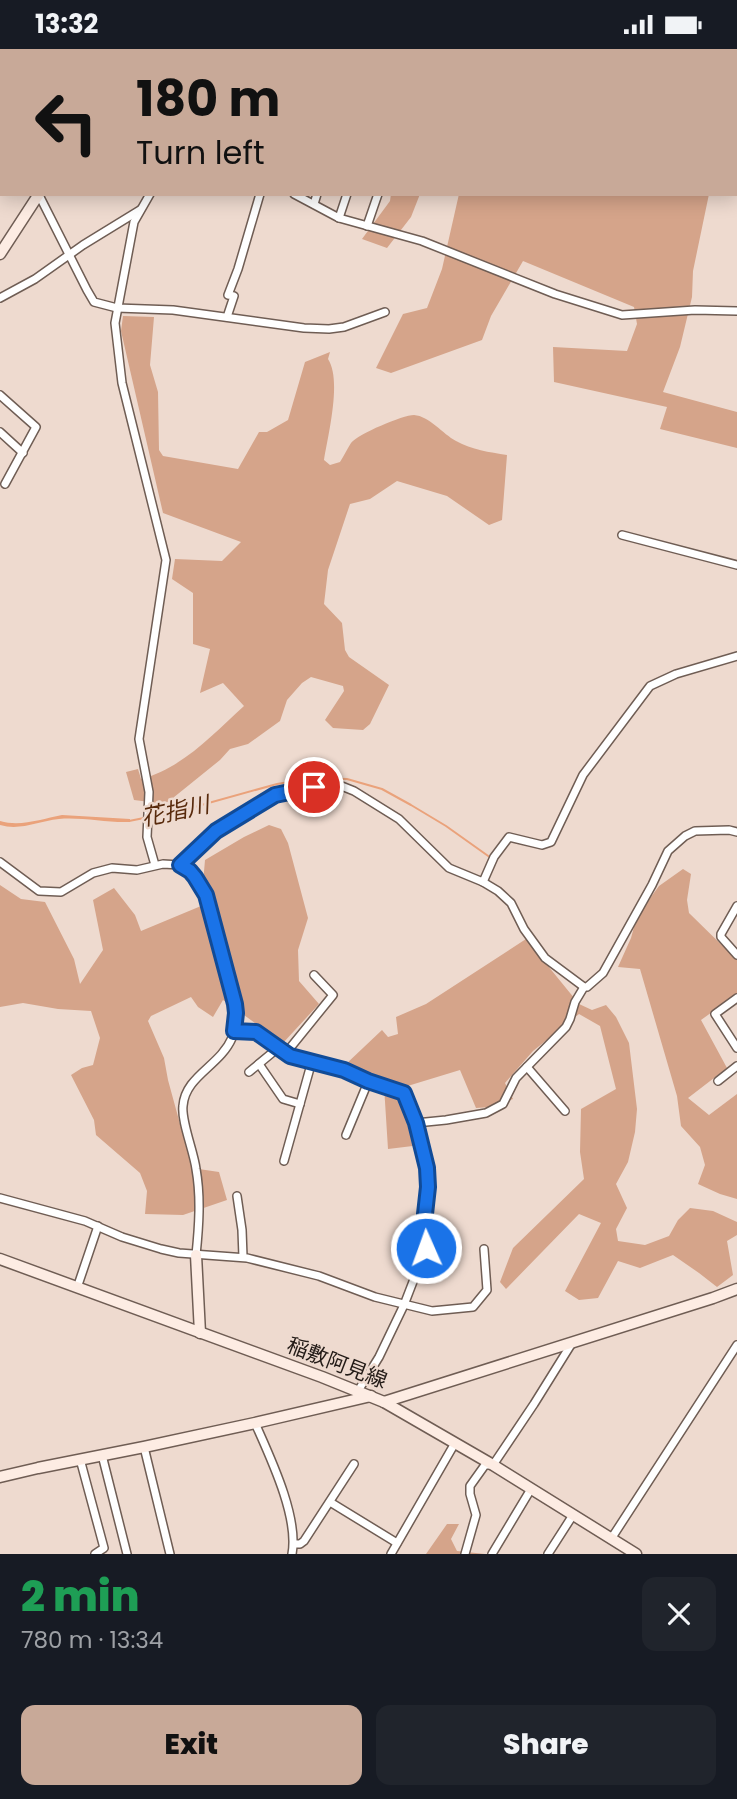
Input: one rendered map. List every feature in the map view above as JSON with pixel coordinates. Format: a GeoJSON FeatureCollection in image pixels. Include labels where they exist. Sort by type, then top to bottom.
{"type":"FeatureCollection","features":[{"type":"Feature","properties":{"kind":"street"},"geometry":{"type":"LineString","coordinates":[[0,254],[38,196]]}},
{"type":"Feature","properties":{"kind":"street"},"geometry":{"type":"LineString","coordinates":[[40,196],[94,302],[117,308],[173,310],[284,326],[329,329],[344,327],[385,312]]}},
{"type":"Feature","properties":{"kind":"street"},"geometry":{"type":"LineString","coordinates":[[149,196],[134,222],[115,323],[122,383],[166,560],[139,739],[149,792],[147,837],[155,865]]}},
{"type":"Feature","properties":{"kind":"street"},"geometry":{"type":"LineString","coordinates":[[227,317],[234,296],[228,295],[259,196]]}},
{"type":"Feature","properties":{"kind":"street"},"geometry":{"type":"LineString","coordinates":[[297,196],[339,218],[422,241],[555,294],[622,315],[695,310],[737,311]]}},
{"type":"Feature","properties":{"kind":"street"},"geometry":{"type":"LineString","coordinates":[[314,204],[316,196]]}},
{"type":"Feature","properties":{"kind":"street"},"geometry":{"type":"LineString","coordinates":[[339,218],[347,196]]}},
{"type":"Feature","properties":{"kind":"street"},"geometry":{"type":"LineString","coordinates":[[367,226],[377,196]]}},
{"type":"Feature","properties":{"kind":"street"},"geometry":{"type":"LineString","coordinates":[[0,298],[35,279],[140,210]]}},
{"type":"Feature","properties":{"kind":"street"},"geometry":{"type":"LineString","coordinates":[[0,395],[36,427],[7,482],[0,471]]}},
{"type":"Feature","properties":{"kind":"street"},"geometry":{"type":"LineString","coordinates":[[0,432],[23,453]]}},
{"type":"Feature","properties":{"kind":"street"},"geometry":{"type":"LineString","coordinates":[[622,535],[737,565]]}},
{"type":"Feature","properties":{"kind":"street"},"geometry":{"type":"LineString","coordinates":[[483,882],[494,857],[509,837],[542,845],[551,842],[583,775],[650,686],[676,674],[737,656]]}},
{"type":"Feature","properties":{"kind":"street"},"geometry":{"type":"LineString","coordinates":[[180,865],[216,831],[275,795],[334,783],[399,819],[449,868],[498,891],[511,904],[524,929],[545,958],[584,987]]}},
{"type":"Feature","properties":{"kind":"street"},"geometry":{"type":"LineString","coordinates":[[416,1123],[470,1116],[503,1104],[512,1083],[565,1027],[584,987],[603,973],[668,851],[695,831],[737,832]]}},
{"type":"Feature","properties":{"kind":"street"},"geometry":{"type":"LineString","coordinates":[[0,862],[39,891],[61,892],[93,873],[112,869],[137,870],[163,864],[180,865],[190,871],[206,895],[236,1013],[234,1031],[227,1047],[190,1085],[182,1109],[193,1150],[198,1184],[196,1255],[200,1333]]}},
{"type":"Feature","properties":{"kind":"street"},"geometry":{"type":"LineString","coordinates":[[737,906],[721,934],[737,955]]}},
{"type":"Feature","properties":{"kind":"street"},"geometry":{"type":"LineString","coordinates":[[286,1053],[333,995],[314,975]]}},
{"type":"Feature","properties":{"kind":"street"},"geometry":{"type":"LineString","coordinates":[[737,998],[715,1014],[737,1048]]}},
{"type":"Feature","properties":{"kind":"street"},"geometry":{"type":"LineString","coordinates":[[729,1035],[737,1029]]}},
{"type":"Feature","properties":{"kind":"street"},"geometry":{"type":"LineString","coordinates":[[234,1031],[256,1032],[286,1053],[344,1070],[404,1093],[416,1123],[427,1168],[426,1248],[404,1305],[379,1357],[358,1391]]}},
{"type":"Feature","properties":{"kind":"street"},"geometry":{"type":"LineString","coordinates":[[249,1072],[278,1048]]}},
{"type":"Feature","properties":{"kind":"street"},"geometry":{"type":"LineString","coordinates":[[284,1161],[312,1061]]}},
{"type":"Feature","properties":{"kind":"street"},"geometry":{"type":"LineString","coordinates":[[259,1064],[283,1099],[300,1104]]}},
{"type":"Feature","properties":{"kind":"street"},"geometry":{"type":"LineString","coordinates":[[718,1081],[737,1066]]}},
{"type":"Feature","properties":{"kind":"street"},"geometry":{"type":"LineString","coordinates":[[527,1067],[565,1111]]}},
{"type":"Feature","properties":{"kind":"street"},"geometry":{"type":"LineString","coordinates":[[346,1135],[368,1081]]}},
{"type":"Feature","properties":{"kind":"street"},"geometry":{"type":"LineString","coordinates":[[237,1196],[243,1258]]}},
{"type":"Feature","properties":{"kind":"street"},"geometry":{"type":"LineString","coordinates":[[0,1198],[74,1217],[122,1237],[161,1249],[196,1255],[243,1258],[319,1276],[374,1297],[432,1311],[472,1307],[487,1290],[484,1249]]}},
{"type":"Feature","properties":{"kind":"street"},"geometry":{"type":"LineString","coordinates":[[77,1288],[99,1226]]}},
{"type":"Feature","properties":{"kind":"street","name":"稲敷阿見線"},"geometry":{"type":"LineString","coordinates":[[0,1259],[384,1402],[493,1465],[636,1554]]}},
{"type":"Feature","properties":{"kind":"street"},"geometry":{"type":"LineString","coordinates":[[384,1402],[737,1289]]}},
{"type":"Feature","properties":{"kind":"street"},"geometry":{"type":"LineString","coordinates":[[465,1554],[477,1515],[470,1486],[485,1465],[493,1465],[572,1343]]}},
{"type":"Feature","properties":{"kind":"street"},"geometry":{"type":"LineString","coordinates":[[611,1539],[737,1345]]}},
{"type":"Feature","properties":{"kind":"street"},"geometry":{"type":"LineString","coordinates":[[0,1477],[371,1396]]}},
{"type":"Feature","properties":{"kind":"street"},"geometry":{"type":"LineString","coordinates":[[255,1423],[282,1487],[294,1533],[292,1554]]}},
{"type":"Feature","properties":{"kind":"street"},"geometry":{"type":"LineString","coordinates":[[391,1554],[456,1443]]}},
{"type":"Feature","properties":{"kind":"street"},"geometry":{"type":"LineString","coordinates":[[144,1447],[170,1554]]}},
{"type":"Feature","properties":{"kind":"street"},"geometry":{"type":"LineString","coordinates":[[102,1455],[127,1554]]}},
{"type":"Feature","properties":{"kind":"street"},"geometry":{"type":"LineString","coordinates":[[80,1459],[104,1548],[95,1554]]}},
{"type":"Feature","properties":{"kind":"street"},"geometry":{"type":"LineString","coordinates":[[294,1543],[300,1544],[304,1541],[354,1464]]}},
{"type":"Feature","properties":{"kind":"street"},"geometry":{"type":"LineString","coordinates":[[492,1554],[531,1489]]}},
{"type":"Feature","properties":{"kind":"street"},"geometry":{"type":"LineString","coordinates":[[330,1502],[397,1543]]}},
{"type":"Feature","properties":{"kind":"street"},"geometry":{"type":"LineString","coordinates":[[548,1554],[573,1515]]}},
{"type":"Feature","properties":{"kind":"shaded area"},"geometry":{"type":"Polygon","coordinates":[[[391,196],[419,196],[411,217],[387,248],[362,239],[390,201],[391,196]]]}},
{"type":"Feature","properties":{"kind":"shaded area"},"geometry":{"type":"Polygon","coordinates":[[[459,196],[709,196],[693,271],[692,297],[680,347],[663,392],[737,412],[737,448],[660,429],[667,407],[554,382],[553,347],[627,351],[637,324],[634,307],[523,261],[491,316],[482,340],[391,373],[376,368],[403,314],[427,308],[442,269],[459,196]]]}},
{"type":"Feature","properties":{"kind":"shaded area"},"geometry":{"type":"Polygon","coordinates":[[[123,316],[154,317],[150,365],[158,392],[159,450],[163,456],[238,469],[259,432],[267,432],[288,420],[305,362],[330,352],[328,359],[332,368],[334,394],[324,460],[330,465],[340,462],[355,439],[391,421],[414,415],[425,419],[462,444],[507,455],[502,520],[489,525],[447,496],[397,481],[370,499],[350,504],[328,570],[324,604],[342,623],[345,650],[349,657],[389,685],[370,724],[363,730],[333,728],[325,720],[344,691],[343,686],[311,677],[287,700],[280,721],[248,744],[230,749],[168,802],[158,803],[134,800],[126,772],[138,769],[141,779],[170,767],[197,749],[244,706],[223,683],[200,693],[210,649],[193,644],[193,593],[172,579],[175,559],[222,561],[241,542],[163,513],[121,331],[123,316]]]}},
{"type":"Feature","properties":{"kind":"shaded area","name":"花指川"},"geometry":{"type":"Polygon","coordinates":[[[62,815],[130,819],[130,822],[68,819],[22,826],[0,825],[0,821],[23,823],[62,815]]]}},
{"type":"Feature","properties":{"kind":"shaded area"},"geometry":{"type":"Polygon","coordinates":[[[269,825],[281,829],[288,843],[308,918],[298,950],[299,981],[319,1004],[283,1043],[223,1000],[213,1017],[198,1007],[191,997],[151,1016],[148,1021],[164,1058],[192,1168],[219,1172],[227,1200],[183,1215],[145,1214],[147,1191],[140,1173],[96,1135],[94,1120],[71,1075],[93,1065],[100,1038],[91,1011],[23,1003],[0,1007],[0,885],[21,899],[45,902],[74,959],[80,984],[103,950],[93,900],[114,888],[135,915],[141,931],[201,906],[205,860],[269,825]]]}},
{"type":"Feature","properties":{"kind":"shaded area"},"geometry":{"type":"Polygon","coordinates":[[[683,869],[691,874],[687,900],[689,913],[737,960],[737,994],[701,1020],[727,1068],[688,1098],[709,1115],[737,1094],[737,1199],[698,1184],[705,1165],[700,1147],[681,1126],[677,1096],[640,969],[618,967],[637,916],[659,886],[683,869]]]}},
{"type":"Feature","properties":{"kind":"shaded area"},"geometry":{"type":"Polygon","coordinates":[[[526,939],[579,1004],[592,1010],[606,1005],[616,1017],[629,1043],[637,1109],[628,1162],[616,1184],[627,1208],[616,1229],[618,1241],[645,1245],[669,1236],[678,1220],[690,1208],[713,1211],[737,1222],[737,1235],[727,1241],[733,1275],[717,1287],[673,1255],[640,1268],[618,1261],[598,1298],[579,1300],[565,1291],[601,1223],[579,1214],[506,1289],[500,1282],[513,1248],[584,1179],[580,1152],[581,1109],[616,1089],[600,1026],[579,1014],[533,1051],[505,1083],[513,1099],[491,1107],[476,1108],[460,1070],[401,1088],[421,1145],[388,1149],[384,1086],[345,1065],[382,1030],[388,1037],[398,1034],[396,1017],[426,1004],[526,939]]]}},
{"type":"Feature","properties":{"kind":"shaded area"},"geometry":{"type":"Polygon","coordinates":[[[447,1524],[459,1524],[451,1539],[457,1551],[485,1554],[426,1554],[447,1524]]]}},
{"type":"Feature","properties":{"kind":"waterway","name":"花指川"},"geometry":{"type":"LineString","coordinates":[[150,817],[174,816],[187,809],[277,784],[313,778],[347,779],[382,789],[446,826],[491,858]]}},
{"type":"Feature","properties":{"kind":"waterway","name":"花指川"},"geometry":{"type":"LineString","coordinates":[[129,821],[144,818]]}},
{"type":"Feature","properties":{"kind":"route"},"geometry":{"type":"LineString","coordinates":[[314,787],[275,795],[216,831],[180,865],[190,871],[206,895],[235,1004],[234,1031],[256,1032],[290,1056],[344,1070],[404,1093],[416,1123],[427,1168],[426,1248]]}}]}
